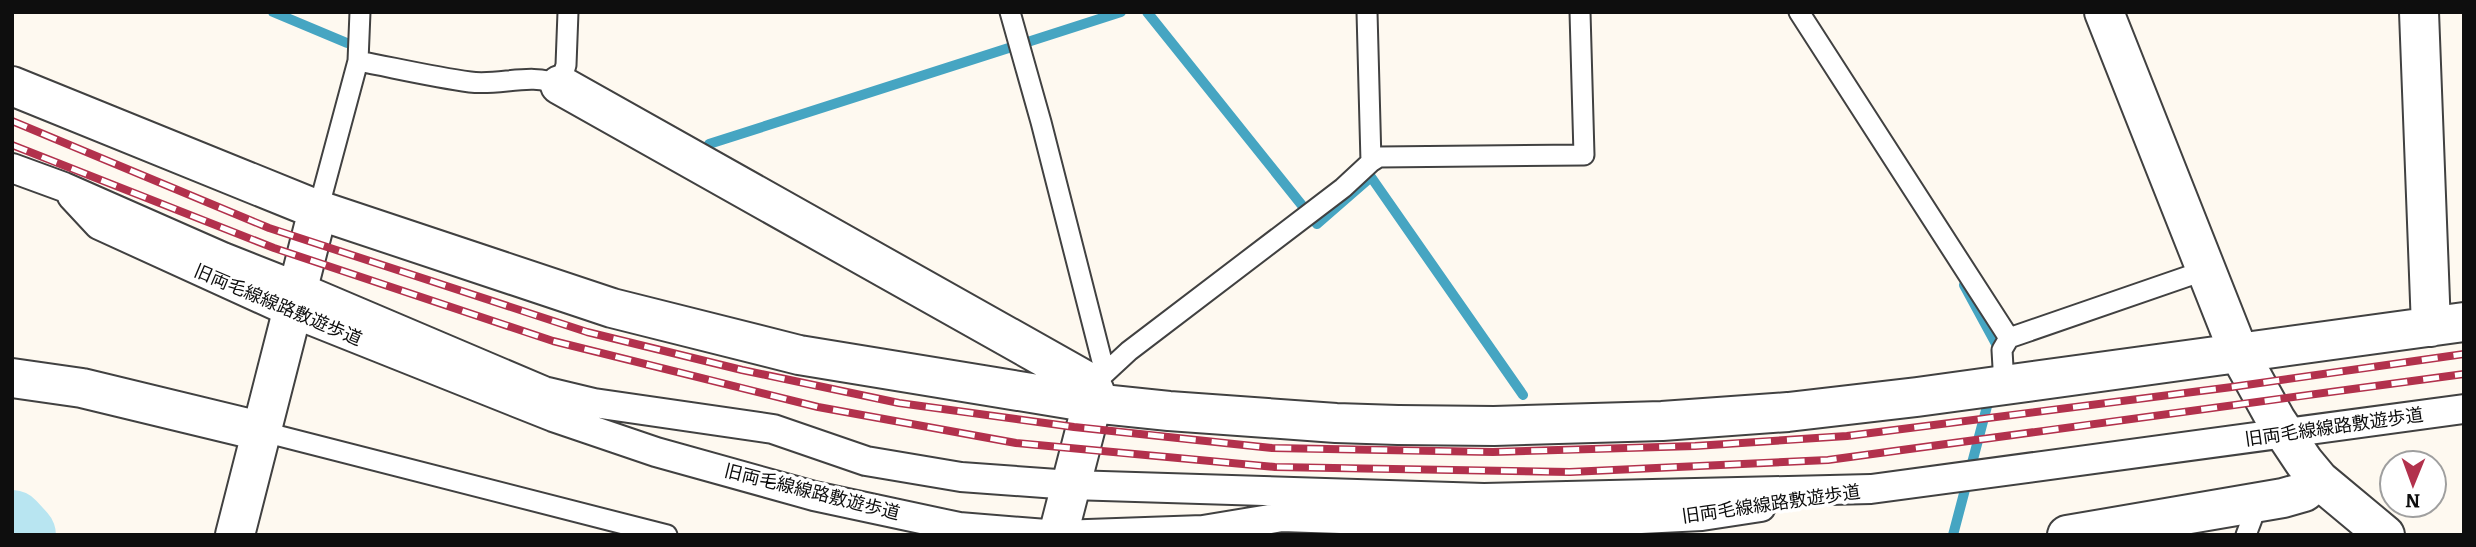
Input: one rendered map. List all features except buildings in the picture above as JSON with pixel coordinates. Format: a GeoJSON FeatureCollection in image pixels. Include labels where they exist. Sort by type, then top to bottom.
{"type":"FeatureCollection","features":[{"type":"Feature","properties":{"kind":"street"},"geometry":{"type":"LineString","coordinates":[[2105,12],[2239,353],[2285,434],[2319,481],[2385,535]]}},
{"type":"Feature","properties":{"kind":"street"},"geometry":{"type":"LineString","coordinates":[[12,86],[318,210],[612,307],[799,355],[1096,390],[1242,417],[1336,423],[1572,425],[1788,412],[2447,325],[2419,12]]}},
{"type":"Feature","properties":{"kind":"street"},"geometry":{"type":"LineString","coordinates":[[560,85],[1077,374],[1096,390]]}},
{"type":"Feature","properties":{"kind":"street","name":"旧両毛線線路敷遊歩道"},"geometry":{"type":"LineString","coordinates":[[12,168],[64,187],[223,257],[295,300],[552,417],[656,452],[814,496],[960,527],[1058,535],[1203,530],[1282,517],[1517,525],[1702,516],[1871,489],[2464,410]]}},
{"type":"Feature","properties":{"kind":"street"},"geometry":{"type":"LineString","coordinates":[[235,535],[318,210]]}},
{"type":"Feature","properties":{"kind":"street","name":"旧両毛線線路敷遊歩道"},"geometry":{"type":"LineString","coordinates":[[295,300],[544,391],[594,403],[773,429],[866,461],[961,477],[1071,485],[1485,498],[1871,489]]}},
{"type":"Feature","properties":{"kind":"street"},"geometry":{"type":"LineString","coordinates":[[12,378],[82,388],[260,432]]}},
{"type":"Feature","properties":{"kind":"street"},"geometry":{"type":"LineString","coordinates":[[1058,535],[1096,390]]}},
{"type":"Feature","properties":{"kind":"street"},"geometry":{"type":"LineString","coordinates":[[2067,535],[2249,519],[2304,492],[2319,481]]}},
{"type":"Feature","properties":{"kind":"lane"},"geometry":{"type":"LineString","coordinates":[[318,210],[358,61],[360,12]]}},
{"type":"Feature","properties":{"kind":"lane"},"geometry":{"type":"LineString","coordinates":[[358,61],[470,82],[532,79],[548,80],[560,85],[566,65],[568,12]]}},
{"type":"Feature","properties":{"kind":"lane"},"geometry":{"type":"LineString","coordinates":[[1010,12],[1041,122],[1102,365],[1096,390]]}},
{"type":"Feature","properties":{"kind":"lane"},"geometry":{"type":"LineString","coordinates":[[1367,12],[1371,162]]}},
{"type":"Feature","properties":{"kind":"lane"},"geometry":{"type":"LineString","coordinates":[[1096,390],[1129,351],[1343,188],[1379,157],[1584,155],[1580,12]]}},
{"type":"Feature","properties":{"kind":"lane"},"geometry":{"type":"LineString","coordinates":[[1799,12],[2009,338]]}},
{"type":"Feature","properties":{"kind":"lane"},"geometry":{"type":"LineString","coordinates":[[2004,385],[2002,350],[2009,338],[2206,270]]}},
{"type":"Feature","properties":{"kind":"lane"},"geometry":{"type":"LineString","coordinates":[[260,432],[667,535]]}},
{"type":"Feature","properties":{"kind":"waterway"},"geometry":{"type":"LineString","coordinates":[[273,12],[347,43]]}},
{"type":"Feature","properties":{"kind":"waterway"},"geometry":{"type":"LineString","coordinates":[[709,144],[1121,12]]}},
{"type":"Feature","properties":{"kind":"waterway"},"geometry":{"type":"LineString","coordinates":[[1147,12],[1317,224],[1371,177],[1523,395]]}},
{"type":"Feature","properties":{"kind":"waterway"},"geometry":{"type":"LineString","coordinates":[[1964,285],[2001,353]]}},
{"type":"Feature","properties":{"kind":"waterway"},"geometry":{"type":"LineString","coordinates":[[1953,535],[1990,395]]}},
{"type":"Feature","properties":{"kind":"waterway"},"geometry":{"type":"LineString","coordinates":[[12,523],[23,535]]}},
{"type":"Feature","properties":{"kind":"railway"},"geometry":{"type":"LineString","coordinates":[[12,121],[269,228],[587,332],[742,370],[899,403],[1074,427],[1272,448],[1493,452],[1695,446],[1847,436],[2232,387],[2464,354]]}},
{"type":"Feature","properties":{"kind":"railway"},"geometry":{"type":"LineString","coordinates":[[12,145],[274,248],[553,341],[818,407],[1016,443],[1275,467],[1570,472],[1828,460],[2464,374]]}}]}
